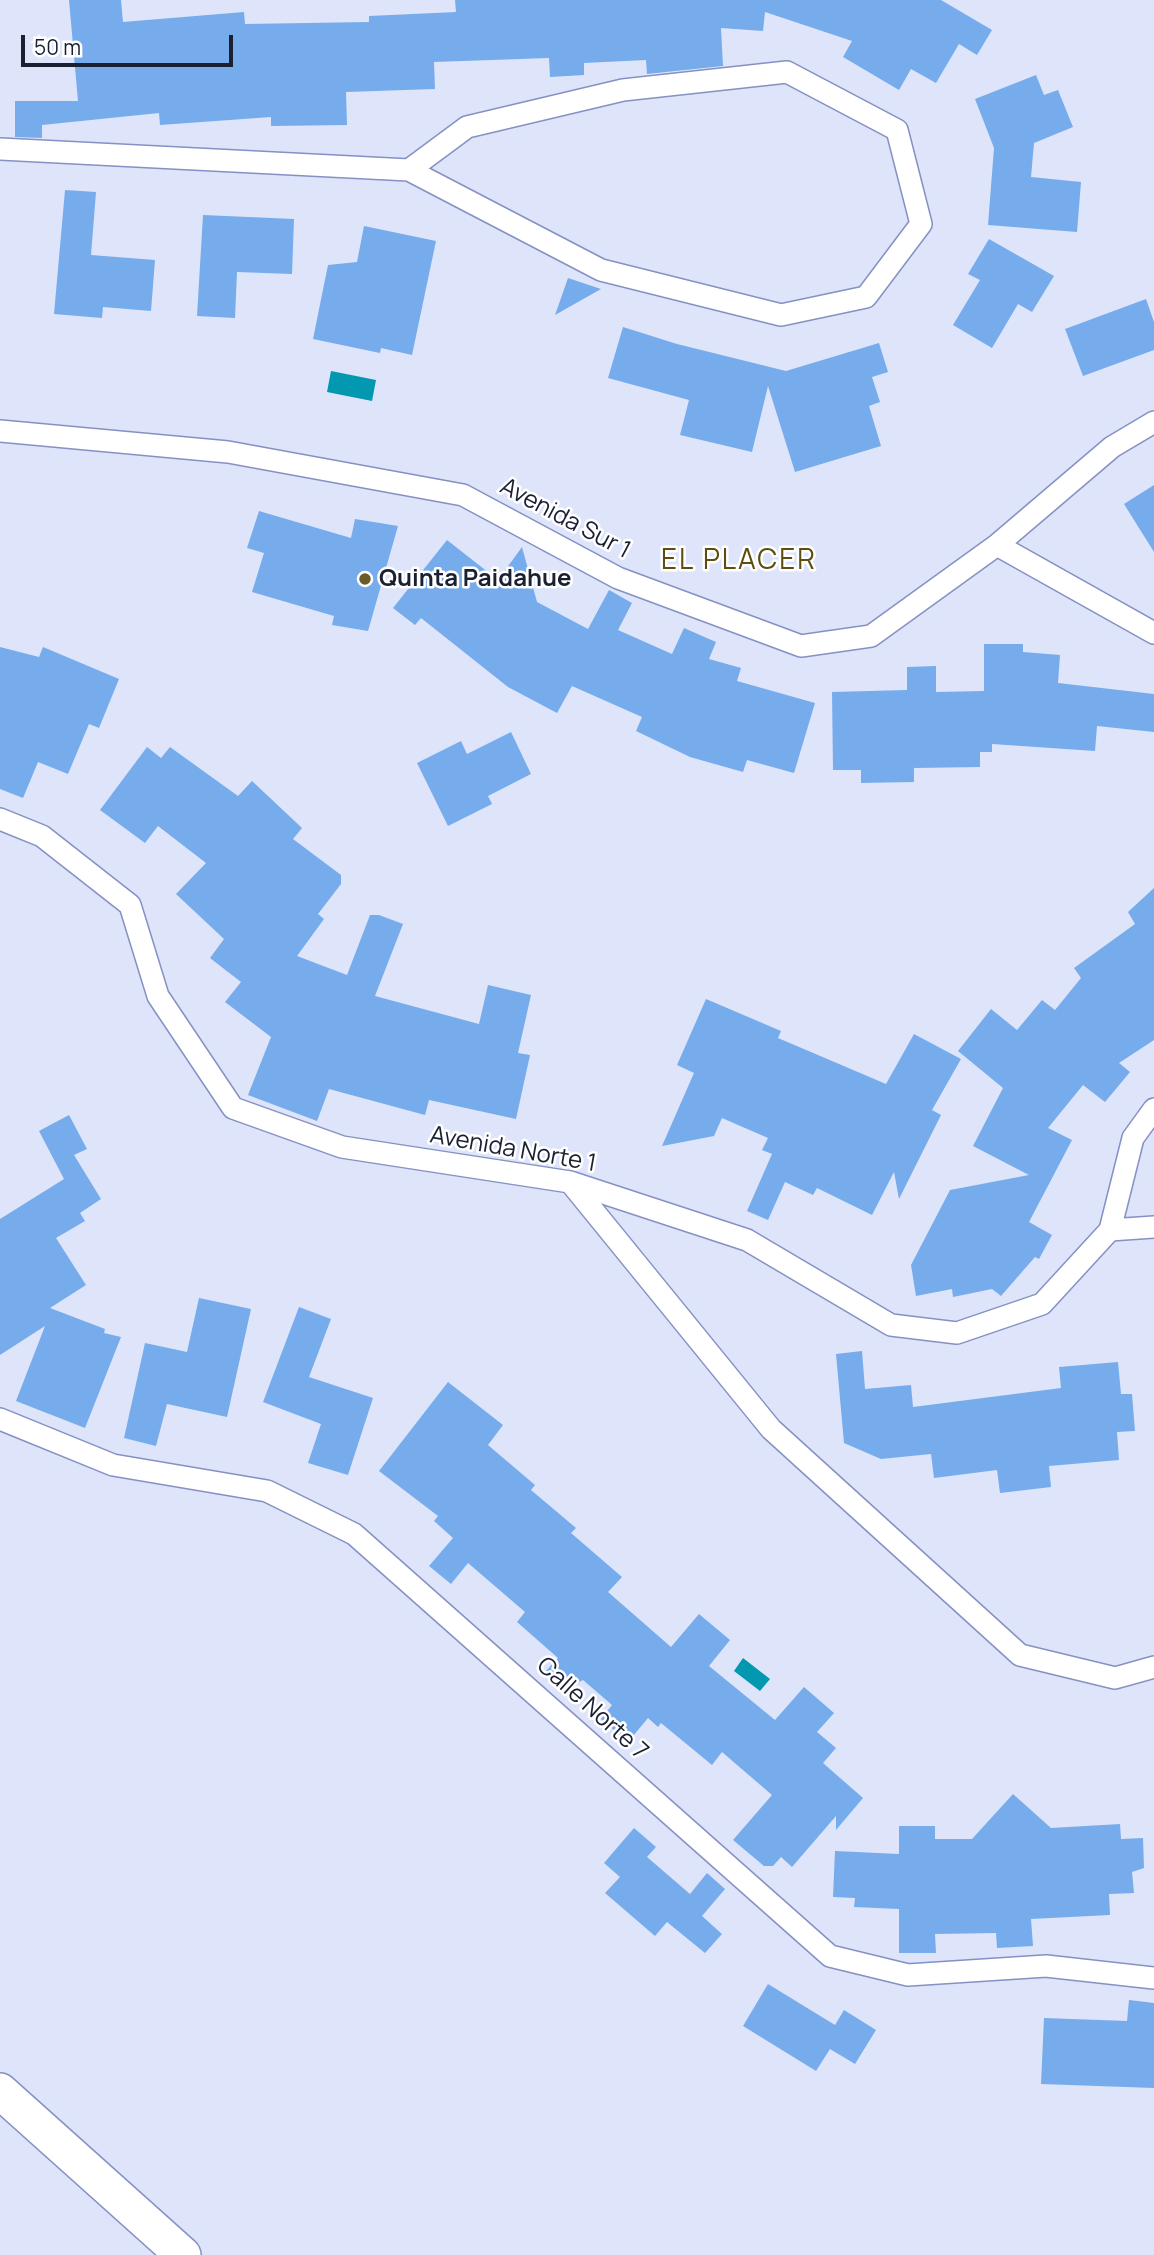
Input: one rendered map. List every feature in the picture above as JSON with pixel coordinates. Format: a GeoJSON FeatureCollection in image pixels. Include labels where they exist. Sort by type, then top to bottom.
{"type":"FeatureCollection","features":[{"type":"Feature","properties":{"kind":"main road"},"geometry":{"type":"LineString","coordinates":[[0,2091],[183,2255]]}},
{"type":"Feature","properties":{"kind":"street"},"geometry":{"type":"LineString","coordinates":[[0,149],[409,170],[601,270],[781,315],[866,297],[921,224],[897,130],[787,72],[623,90],[467,127],[409,170]]}},
{"type":"Feature","properties":{"kind":"street","name":"Avenida Sur 1"},"geometry":{"type":"LineString","coordinates":[[0,431],[228,453],[463,495],[618,578],[801,646],[871,636],[997,545],[1112,447],[1154,422]]}},
{"type":"Feature","properties":{"kind":"street"},"geometry":{"type":"LineString","coordinates":[[997,545],[1154,633]]}},
{"type":"Feature","properties":{"kind":"street","name":"Avenida Norte 1"},"geometry":{"type":"LineString","coordinates":[[0,820],[42,836],[130,905],[158,996],[233,1108],[342,1147],[570,1182],[747,1240],[891,1325],[957,1334],[1042,1304],[1110,1230]]}},
{"type":"Feature","properties":{"kind":"street"},"geometry":{"type":"LineString","coordinates":[[1154,1110],[1133,1138],[1110,1230],[1154,1227]]}},
{"type":"Feature","properties":{"kind":"street"},"geometry":{"type":"LineString","coordinates":[[570,1182],[771,1429],[1020,1655],[1115,1678],[1154,1667]]}},
{"type":"Feature","properties":{"kind":"street","name":"Calle Norte 7"},"geometry":{"type":"LineString","coordinates":[[0,1419],[113,1465],[267,1490],[354,1534],[830,1956],[908,1975],[1046,1966],[1154,1978]]}},
{"type":"Feature","properties":{"kind":"water"},"geometry":{"type":"Polygon","coordinates":[[[331,371],[376,380],[372,401],[327,392],[331,371]]]}},
{"type":"Feature","properties":{"kind":"water"},"geometry":{"type":"Polygon","coordinates":[[[743,1658],[770,1679],[760,1691],[734,1671],[743,1658]]]}},
{"type":"Feature","properties":{"kind":"building"},"geometry":{"type":"Polygon","coordinates":[[[69,0],[121,0],[123,22],[244,12],[245,24],[369,22],[369,16],[456,12],[455,0],[941,0],[992,30],[977,55],[959,44],[936,83],[911,69],[899,90],[843,57],[852,41],[765,12],[763,31],[721,28],[723,66],[647,74],[646,60],[584,63],[584,75],[550,77],[549,58],[434,62],[435,89],[346,92],[347,125],[271,126],[271,117],[160,125],[159,113],[42,125],[42,138],[15,137],[15,101],[78,101],[69,0]]]}},
{"type":"Feature","properties":{"kind":"building"},"geometry":{"type":"Polygon","coordinates":[[[1036,75],[1044,95],[1058,90],[1073,127],[1034,143],[1031,177],[1081,182],[1077,232],[988,225],[994,148],[975,99],[1036,75]]]}},
{"type":"Feature","properties":{"kind":"building"},"geometry":{"type":"Polygon","coordinates":[[[65,190],[96,192],[91,255],[155,260],[151,311],[103,307],[102,318],[54,314],[65,190]]]}},
{"type":"Feature","properties":{"kind":"building"},"geometry":{"type":"Polygon","coordinates":[[[203,215],[294,219],[292,274],[237,272],[235,318],[197,316],[203,215]]]}},
{"type":"Feature","properties":{"kind":"building"},"geometry":{"type":"Polygon","coordinates":[[[364,226],[436,241],[412,355],[381,348],[380,353],[313,339],[328,265],[357,262],[364,226]]]}},
{"type":"Feature","properties":{"kind":"building"},"geometry":{"type":"Polygon","coordinates":[[[989,239],[1054,276],[1032,312],[1018,304],[992,348],[953,325],[980,280],[968,274],[989,239]]]}},
{"type":"Feature","properties":{"kind":"building"},"geometry":{"type":"Polygon","coordinates":[[[568,278],[601,289],[555,315],[568,278]]]}},
{"type":"Feature","properties":{"kind":"building"},"geometry":{"type":"Polygon","coordinates":[[[1146,299],[1154,322],[1154,350],[1083,376],[1065,329],[1146,299]]]}},
{"type":"Feature","properties":{"kind":"building"},"geometry":{"type":"Polygon","coordinates":[[[623,327],[677,344],[786,371],[879,343],[888,372],[872,377],[880,402],[869,406],[881,446],[795,472],[768,386],[752,452],[680,435],[689,400],[608,378],[623,327]]]}},
{"type":"Feature","properties":{"kind":"building"},"geometry":{"type":"Polygon","coordinates":[[[1154,485],[1154,552],[1124,504],[1154,485]]]}},
{"type":"Feature","properties":{"kind":"building"},"geometry":{"type":"Polygon","coordinates":[[[259,511],[351,538],[355,519],[398,526],[368,631],[332,625],[334,616],[252,592],[264,553],[247,548],[259,511]]]}},
{"type":"Feature","properties":{"kind":"building"},"geometry":{"type":"Polygon","coordinates":[[[447,540],[498,580],[522,547],[537,602],[588,629],[609,590],[632,603],[618,630],[672,654],[684,628],[716,642],[709,659],[741,668],[737,681],[815,703],[794,773],[747,760],[743,772],[690,757],[636,731],[642,717],[572,686],[557,713],[508,687],[421,618],[415,625],[393,608],[447,540]]]}},
{"type":"Feature","properties":{"kind":"building"},"geometry":{"type":"Polygon","coordinates":[[[984,644],[1023,644],[1023,652],[1060,655],[1058,683],[1154,694],[1154,732],[1097,726],[1095,751],[992,744],[992,752],[980,752],[980,767],[914,768],[914,782],[861,783],[861,770],[833,770],[832,692],[907,690],[907,667],[936,666],[936,692],[984,691],[984,644]]]}},
{"type":"Feature","properties":{"kind":"building"},"geometry":{"type":"Polygon","coordinates":[[[0,647],[39,657],[43,647],[119,679],[99,728],[89,724],[68,774],[38,762],[23,798],[0,789],[0,647]]]}},
{"type":"Feature","properties":{"kind":"building"},"geometry":{"type":"Polygon","coordinates":[[[511,732],[531,774],[488,796],[492,804],[448,826],[417,763],[461,741],[467,754],[511,732]]]}},
{"type":"Feature","properties":{"kind":"building"},"geometry":{"type":"Polygon","coordinates":[[[147,747],[161,758],[170,747],[238,796],[252,781],[302,828],[293,839],[341,875],[341,884],[318,914],[324,919],[297,956],[347,975],[370,915],[379,915],[403,924],[375,996],[479,1024],[488,985],[531,995],[518,1053],[530,1055],[516,1119],[429,1100],[425,1115],[329,1089],[317,1121],[248,1095],[271,1037],[225,1002],[241,982],[210,958],[224,939],[176,894],[206,863],[158,826],[145,843],[100,810],[147,747]]]}},
{"type":"Feature","properties":{"kind":"building"},"geometry":{"type":"Polygon","coordinates":[[[1154,888],[1154,1040],[1119,1063],[1130,1072],[1105,1102],[1083,1085],[1048,1128],[1072,1140],[1029,1222],[1052,1235],[1039,1259],[1035,1257],[1001,1296],[992,1289],[953,1297],[952,1289],[916,1296],[911,1265],[950,1190],[1029,1175],[973,1146],[1003,1088],[958,1051],[991,1009],[1017,1030],[1042,1000],[1055,1010],[1081,978],[1074,968],[1135,924],[1128,912],[1154,888]]]}},
{"type":"Feature","properties":{"kind":"building"},"geometry":{"type":"Polygon","coordinates":[[[706,999],[781,1031],[778,1038],[886,1084],[914,1034],[961,1059],[932,1110],[941,1115],[899,1199],[894,1172],[872,1215],[817,1188],[813,1195],[785,1182],[768,1220],[747,1211],[772,1154],[762,1150],[768,1138],[722,1118],[714,1136],[662,1146],[694,1073],[677,1065],[706,999]]]}},
{"type":"Feature","properties":{"kind":"building"},"geometry":{"type":"Polygon","coordinates":[[[69,1115],[87,1149],[74,1155],[101,1199],[80,1213],[85,1221],[56,1238],[86,1285],[50,1308],[105,1329],[104,1333],[121,1337],[85,1428],[16,1401],[45,1326],[0,1355],[0,1219],[64,1179],[39,1131],[69,1115]]]}},
{"type":"Feature","properties":{"kind":"building"},"geometry":{"type":"Polygon","coordinates":[[[199,1298],[251,1309],[227,1417],[167,1404],[156,1446],[124,1438],[145,1343],[187,1352],[199,1298]]]}},
{"type":"Feature","properties":{"kind":"building"},"geometry":{"type":"Polygon","coordinates":[[[299,1307],[331,1319],[309,1377],[373,1398],[348,1475],[308,1463],[321,1424],[263,1402],[299,1307]]]}},
{"type":"Feature","properties":{"kind":"building"},"geometry":{"type":"Polygon","coordinates":[[[862,1351],[865,1389],[911,1385],[913,1407],[1061,1388],[1059,1367],[1118,1362],[1121,1394],[1132,1394],[1135,1431],[1117,1432],[1119,1460],[1049,1466],[1051,1487],[1000,1493],[997,1470],[934,1478],[931,1454],[881,1459],[844,1443],[836,1354],[862,1351]]]}},
{"type":"Feature","properties":{"kind":"building"},"geometry":{"type":"Polygon","coordinates":[[[448,1382],[503,1425],[488,1445],[535,1485],[531,1490],[576,1528],[571,1533],[622,1577],[608,1592],[671,1647],[699,1614],[730,1640],[709,1666],[775,1720],[804,1687],[834,1713],[817,1732],[836,1748],[823,1763],[863,1798],[836,1830],[836,1816],[792,1867],[781,1857],[773,1866],[764,1866],[733,1840],[772,1795],[722,1752],[712,1765],[661,1723],[658,1727],[648,1718],[628,1742],[601,1719],[612,1705],[583,1680],[567,1689],[546,1671],[558,1658],[517,1622],[525,1612],[468,1563],[451,1584],[429,1566],[453,1538],[434,1521],[438,1516],[379,1471],[448,1382]]]}},
{"type":"Feature","properties":{"kind":"building"},"geometry":{"type":"Polygon","coordinates":[[[1013,1794],[1051,1828],[1120,1824],[1121,1839],[1143,1838],[1144,1868],[1132,1872],[1134,1893],[1109,1894],[1110,1915],[1031,1919],[1033,1946],[997,1948],[996,1933],[935,1934],[936,1953],[899,1953],[899,1909],[854,1907],[855,1898],[833,1897],[835,1851],[899,1854],[899,1826],[935,1826],[935,1839],[972,1839],[1013,1794]]]}},
{"type":"Feature","properties":{"kind":"building"},"geometry":{"type":"Polygon","coordinates":[[[634,1828],[656,1847],[647,1857],[690,1894],[707,1873],[725,1889],[702,1916],[722,1934],[705,1953],[667,1922],[655,1936],[605,1893],[620,1877],[604,1863],[634,1828]]]}},
{"type":"Feature","properties":{"kind":"building"},"geometry":{"type":"Polygon","coordinates":[[[768,1984],[835,2025],[844,2010],[876,2030],[855,2064],[830,2049],[816,2071],[743,2026],[768,1984]]]}},
{"type":"Feature","properties":{"kind":"building"},"geometry":{"type":"Polygon","coordinates":[[[1129,2000],[1154,2003],[1154,2088],[1041,2084],[1044,2018],[1127,2021],[1129,2000]]]}},
{"type":"Feature","properties":{"kind":"place","name":"Quinta Paidahue"},"geometry":{"type":"Point","coordinates":[365,579]}},
{"type":"Feature","properties":{"kind":"district","name":"EL PLACER"},"geometry":{"type":"Point","coordinates":[739,561]}}]}
